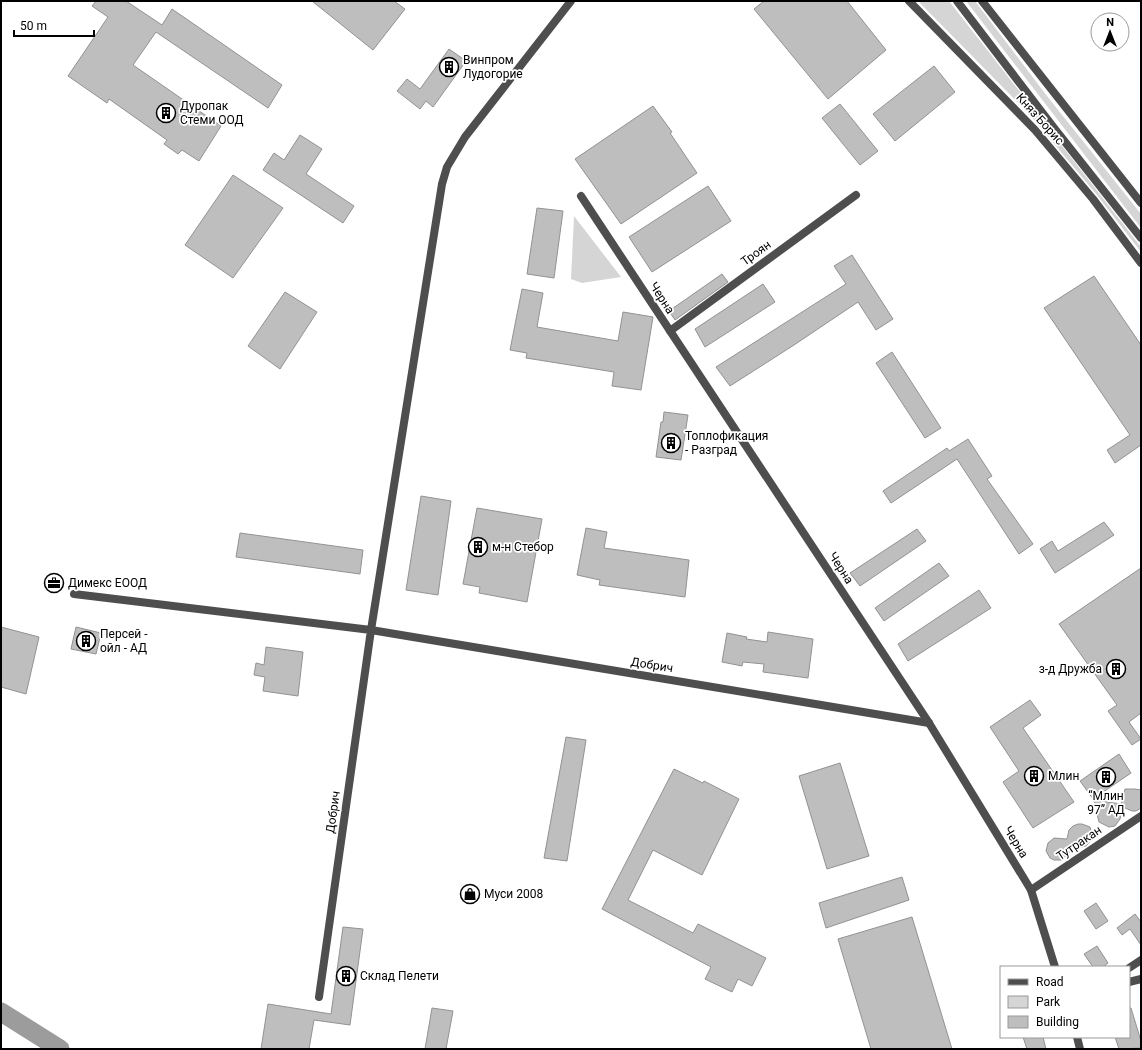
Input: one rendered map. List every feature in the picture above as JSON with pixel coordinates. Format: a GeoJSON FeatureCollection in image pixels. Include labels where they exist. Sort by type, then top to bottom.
{"type":"FeatureCollection","features":[{"type":"Feature","properties":{"kind":"street"},"geometry":{"type":"LineString","coordinates":[[371,630],[442,184],[447,167],[465,137],[571,1]]}},
{"type":"Feature","properties":{"kind":"street","name":"Княз Борис"},"geometry":{"type":"LineString","coordinates":[[909,1],[1035,130],[1093,199],[1141,263]]}},
{"type":"Feature","properties":{"kind":"street","name":"Княз Борис"},"geometry":{"type":"LineString","coordinates":[[957,1],[1054,128],[1141,238]]}},
{"type":"Feature","properties":{"kind":"street"},"geometry":{"type":"LineString","coordinates":[[982,1],[1141,203]]}},
{"type":"Feature","properties":{"kind":"street","name":"Троян"},"geometry":{"type":"LineString","coordinates":[[670,331],[856,195]]}},
{"type":"Feature","properties":{"kind":"street","name":"Черна"},"geometry":{"type":"LineString","coordinates":[[581,196],[929,723],[1031,890],[1055,966]]}},
{"type":"Feature","properties":{"kind":"street","name":"Добрич"},"geometry":{"type":"LineString","coordinates":[[74,594],[371,630],[929,723]]}},
{"type":"Feature","properties":{"kind":"street","name":"Добрич"},"geometry":{"type":"LineString","coordinates":[[319,997],[371,630]]}},
{"type":"Feature","properties":{"kind":"street","name":"Тутракан"},"geometry":{"type":"LineString","coordinates":[[1031,890],[1141,816]]}},
{"type":"Feature","properties":{"kind":"street"},"geometry":{"type":"LineString","coordinates":[[1130,967],[1141,960]]}},
{"type":"Feature","properties":{"kind":"street"},"geometry":{"type":"LineString","coordinates":[[1130,982],[1141,979]]}},
{"type":"Feature","properties":{"kind":"street"},"geometry":{"type":"LineString","coordinates":[[1077,1038],[1080,1049]]}},
{"type":"Feature","properties":{"kind":"green space"},"geometry":{"type":"Polygon","coordinates":[[[918,1],[949,1],[1141,247],[1141,252],[1097,195],[1030,115],[918,1]]]}},
{"type":"Feature","properties":{"kind":"green space"},"geometry":{"type":"Polygon","coordinates":[[[966,1],[975,1],[1047,96],[1141,214],[1141,228],[966,1]]]}},
{"type":"Feature","properties":{"kind":"green space"},"geometry":{"type":"Polygon","coordinates":[[[574,216],[621,277],[582,283],[571,279],[574,216]]]}},
{"type":"Feature","properties":{"kind":"building"},"geometry":{"type":"Polygon","coordinates":[[[96,1],[126,1],[162,25],[172,9],[282,85],[268,108],[156,32],[133,65],[221,126],[199,161],[182,150],[178,154],[164,144],[167,140],[109,99],[107,103],[68,76],[108,17],[92,6],[96,1]]]}},
{"type":"Feature","properties":{"kind":"building"},"geometry":{"type":"Polygon","coordinates":[[[312,1],[394,1],[405,9],[373,50],[312,1]]]}},
{"type":"Feature","properties":{"kind":"building"},"geometry":{"type":"Polygon","coordinates":[[[764,1],[847,1],[886,50],[828,99],[754,9],[764,1]]]}},
{"type":"Feature","properties":{"kind":"building"},"geometry":{"type":"Polygon","coordinates":[[[449,49],[466,61],[433,107],[426,101],[420,109],[397,91],[407,79],[420,89],[449,49]]]}},
{"type":"Feature","properties":{"kind":"building"},"geometry":{"type":"Polygon","coordinates":[[[934,66],[955,92],[895,141],[873,114],[934,66]]]}},
{"type":"Feature","properties":{"kind":"building"},"geometry":{"type":"Polygon","coordinates":[[[840,104],[878,151],[860,165],[822,118],[840,104]]]}},
{"type":"Feature","properties":{"kind":"building"},"geometry":{"type":"Polygon","coordinates":[[[653,106],[672,132],[670,133],[697,173],[621,224],[575,159],[653,106]]]}},
{"type":"Feature","properties":{"kind":"building"},"geometry":{"type":"Polygon","coordinates":[[[300,135],[322,149],[306,174],[354,206],[343,223],[263,170],[274,153],[284,160],[300,135]]]}},
{"type":"Feature","properties":{"kind":"building"},"geometry":{"type":"Polygon","coordinates":[[[233,175],[283,208],[233,278],[185,245],[233,175]]]}},
{"type":"Feature","properties":{"kind":"building"},"geometry":{"type":"Polygon","coordinates":[[[708,186],[731,221],[652,272],[629,237],[708,186]]]}},
{"type":"Feature","properties":{"kind":"building"},"geometry":{"type":"Polygon","coordinates":[[[537,208],[563,211],[554,278],[527,274],[537,208]]]}},
{"type":"Feature","properties":{"kind":"building"},"geometry":{"type":"Polygon","coordinates":[[[852,255],[893,319],[876,330],[858,302],[730,386],[716,367],[846,284],[834,266],[852,255]]]}},
{"type":"Feature","properties":{"kind":"building"},"geometry":{"type":"Polygon","coordinates":[[[722,274],[728,282],[675,320],[669,311],[722,274]]]}},
{"type":"Feature","properties":{"kind":"building"},"geometry":{"type":"Polygon","coordinates":[[[1094,276],[1141,345],[1141,445],[1115,463],[1107,450],[1130,435],[1044,308],[1094,276]]]}},
{"type":"Feature","properties":{"kind":"building"},"geometry":{"type":"Polygon","coordinates":[[[763,284],[775,302],[705,347],[695,329],[763,284]]]}},
{"type":"Feature","properties":{"kind":"building"},"geometry":{"type":"Polygon","coordinates":[[[522,289],[543,293],[537,327],[618,341],[623,312],[653,317],[641,390],[612,386],[614,372],[526,358],[527,353],[510,350],[522,289]]]}},
{"type":"Feature","properties":{"kind":"building"},"geometry":{"type":"Polygon","coordinates":[[[285,292],[317,312],[280,369],[248,346],[285,292]]]}},
{"type":"Feature","properties":{"kind":"building"},"geometry":{"type":"Polygon","coordinates":[[[892,352],[941,428],[925,438],[876,363],[892,352]]]}},
{"type":"Feature","properties":{"kind":"building","name":"Топлофикация - Разград"},"geometry":{"type":"Polygon","coordinates":[[[664,412],[688,415],[681,460],[656,457],[661,422],[663,422],[664,412]]]}},
{"type":"Feature","properties":{"kind":"building"},"geometry":{"type":"Polygon","coordinates":[[[968,439],[992,476],[987,479],[1033,544],[1019,554],[957,459],[891,503],[883,491],[947,448],[949,451],[968,439]]]}},
{"type":"Feature","properties":{"kind":"building"},"geometry":{"type":"Polygon","coordinates":[[[421,496],[451,501],[438,595],[406,590],[421,496]]]}},
{"type":"Feature","properties":{"kind":"building"},"geometry":{"type":"Polygon","coordinates":[[[477,508],[542,519],[527,602],[479,593],[480,587],[463,584],[477,508]]]}},
{"type":"Feature","properties":{"kind":"building"},"geometry":{"type":"Polygon","coordinates":[[[1104,522],[1114,535],[1055,573],[1040,549],[1052,541],[1058,551],[1104,522]]]}},
{"type":"Feature","properties":{"kind":"building"},"geometry":{"type":"Polygon","coordinates":[[[586,528],[607,532],[604,548],[689,560],[685,597],[599,585],[600,580],[577,575],[586,528]]]}},
{"type":"Feature","properties":{"kind":"building"},"geometry":{"type":"Polygon","coordinates":[[[917,529],[926,541],[860,586],[850,573],[917,529]]]}},
{"type":"Feature","properties":{"kind":"building"},"geometry":{"type":"Polygon","coordinates":[[[240,533],[363,550],[360,574],[236,557],[240,533]]]}},
{"type":"Feature","properties":{"kind":"building"},"geometry":{"type":"Polygon","coordinates":[[[939,563],[949,576],[884,621],[875,608],[939,563]]]}},
{"type":"Feature","properties":{"kind":"building","name":"з-д Дружба"},"geometry":{"type":"Polygon","coordinates":[[[1141,568],[1141,713],[1129,722],[1141,739],[1132,745],[1108,711],[1117,705],[1059,624],[1141,568]]]}},
{"type":"Feature","properties":{"kind":"building"},"geometry":{"type":"Polygon","coordinates":[[[979,590],[991,608],[908,661],[898,644],[979,590]]]}},
{"type":"Feature","properties":{"kind":"building"},"geometry":{"type":"Polygon","coordinates":[[[1,627],[39,637],[26,694],[1,687],[1,627]]]}},
{"type":"Feature","properties":{"kind":"building","name":"Персей - ойл - АД"},"geometry":{"type":"Polygon","coordinates":[[[76,627],[101,633],[96,654],[71,649],[76,627]]]}},
{"type":"Feature","properties":{"kind":"building"},"geometry":{"type":"Polygon","coordinates":[[[768,632],[813,639],[808,678],[763,672],[764,664],[743,662],[742,666],[722,662],[727,633],[747,637],[746,639],[767,642],[768,632]]]}},
{"type":"Feature","properties":{"kind":"building"},"geometry":{"type":"Polygon","coordinates":[[[266,647],[303,652],[298,696],[263,691],[265,677],[254,675],[256,663],[264,665],[266,647]]]}},
{"type":"Feature","properties":{"kind":"building","name":"Млин"},"geometry":{"type":"Polygon","coordinates":[[[1030,700],[1041,715],[1023,728],[1074,802],[1033,828],[1003,782],[1019,771],[990,727],[1030,700]]]}},
{"type":"Feature","properties":{"kind":"building"},"geometry":{"type":"Polygon","coordinates":[[[566,737],[586,740],[567,861],[544,858],[566,737]]]}},
{"type":"Feature","properties":{"kind":"building","name":"“Млин 97” АД"},"geometry":{"type":"Polygon","coordinates":[[[1119,754],[1131,773],[1093,799],[1080,781],[1119,754]]]}},
{"type":"Feature","properties":{"kind":"building"},"geometry":{"type":"Polygon","coordinates":[[[840,763],[869,856],[827,869],[799,776],[840,763]]]}},
{"type":"Feature","properties":{"kind":"building"},"geometry":{"type":"Polygon","coordinates":[[[674,769],[703,783],[704,781],[739,799],[702,875],[653,850],[628,900],[693,933],[698,924],[766,958],[752,986],[738,979],[732,992],[705,979],[711,967],[602,909],[674,769]]]}},
{"type":"Feature","properties":{"kind":"building"},"geometry":{"type":"Polygon","coordinates":[[[1125,789],[1141,790],[1141,808],[1136,811],[1132,811],[1123,807],[1120,819],[1115,826],[1109,827],[1099,822],[1097,814],[1098,808],[1093,800],[1121,804],[1125,789]]]}},
{"type":"Feature","properties":{"kind":"building"},"geometry":{"type":"Polygon","coordinates":[[[1078,824],[1090,827],[1092,834],[1089,843],[1086,846],[1072,847],[1068,855],[1062,860],[1054,860],[1050,858],[1046,851],[1048,843],[1054,838],[1067,839],[1069,830],[1078,824]]]}},
{"type":"Feature","properties":{"kind":"building"},"geometry":{"type":"Polygon","coordinates":[[[902,877],[909,900],[826,928],[819,903],[902,877]]]}},
{"type":"Feature","properties":{"kind":"building"},"geometry":{"type":"Polygon","coordinates":[[[1096,903],[1108,921],[1096,929],[1084,911],[1096,903]]]}},
{"type":"Feature","properties":{"kind":"building"},"geometry":{"type":"Polygon","coordinates":[[[1135,914],[1141,922],[1141,945],[1130,929],[1122,935],[1117,928],[1135,914]]]}},
{"type":"Feature","properties":{"kind":"building"},"geometry":{"type":"Polygon","coordinates":[[[912,917],[952,1049],[871,1049],[838,939],[912,917]]]}},
{"type":"Feature","properties":{"kind":"building"},"geometry":{"type":"Polygon","coordinates":[[[343,927],[363,929],[350,1025],[314,1020],[309,1049],[261,1049],[268,1004],[331,1014],[343,927]]]}},
{"type":"Feature","properties":{"kind":"building"},"geometry":{"type":"Polygon","coordinates":[[[1097,946],[1108,963],[1104,966],[1092,966],[1084,954],[1097,946]]]}},
{"type":"Feature","properties":{"kind":"building"},"geometry":{"type":"Polygon","coordinates":[[[432,1008],[453,1011],[446,1049],[425,1049],[432,1008]]]}},
{"type":"Feature","properties":{"kind":"building"},"geometry":{"type":"Polygon","coordinates":[[[1131,1008],[1141,1041],[1141,1048],[1119,1049],[1115,1038],[1130,1038],[1131,1008]]]}},
{"type":"Feature","properties":{"kind":"building"},"geometry":{"type":"Polygon","coordinates":[[[1023,1038],[1043,1038],[1046,1049],[1027,1049],[1023,1038]]]}},
{"type":"Feature","properties":{"kind":"waterway"},"geometry":{"type":"LineString","coordinates":[[1,1012],[60,1049]]}},
{"type":"Feature","properties":{"kind":"place","name":"Винпром Лудогорие"},"geometry":{"type":"Point","coordinates":[449,67]}},
{"type":"Feature","properties":{"kind":"place","name":"Дуропак Стеми ООД"},"geometry":{"type":"Point","coordinates":[166,113]}},
{"type":"Feature","properties":{"kind":"place","name":"Топлофикация - Разград"},"geometry":{"type":"Point","coordinates":[671,443]}},
{"type":"Feature","properties":{"kind":"place","name":"м-н Стебор"},"geometry":{"type":"Point","coordinates":[478,547]}},
{"type":"Feature","properties":{"kind":"place","name":"Димекс ЕООД"},"geometry":{"type":"Point","coordinates":[54,583]}},
{"type":"Feature","properties":{"kind":"place","name":"Персей - ойл - АД"},"geometry":{"type":"Point","coordinates":[86,641]}},
{"type":"Feature","properties":{"kind":"place","name":"з-д Дружба"},"geometry":{"type":"Point","coordinates":[1116,669]}},
{"type":"Feature","properties":{"kind":"place","name":"Млин"},"geometry":{"type":"Point","coordinates":[1034,776]}},
{"type":"Feature","properties":{"kind":"place","name":"“Млин 97” АД"},"geometry":{"type":"Point","coordinates":[1106,777]}},
{"type":"Feature","properties":{"kind":"place","name":"Муси 2008"},"geometry":{"type":"Point","coordinates":[470,894]}},
{"type":"Feature","properties":{"kind":"place","name":"Склад Пелети"},"geometry":{"type":"Point","coordinates":[346,976]}}]}
